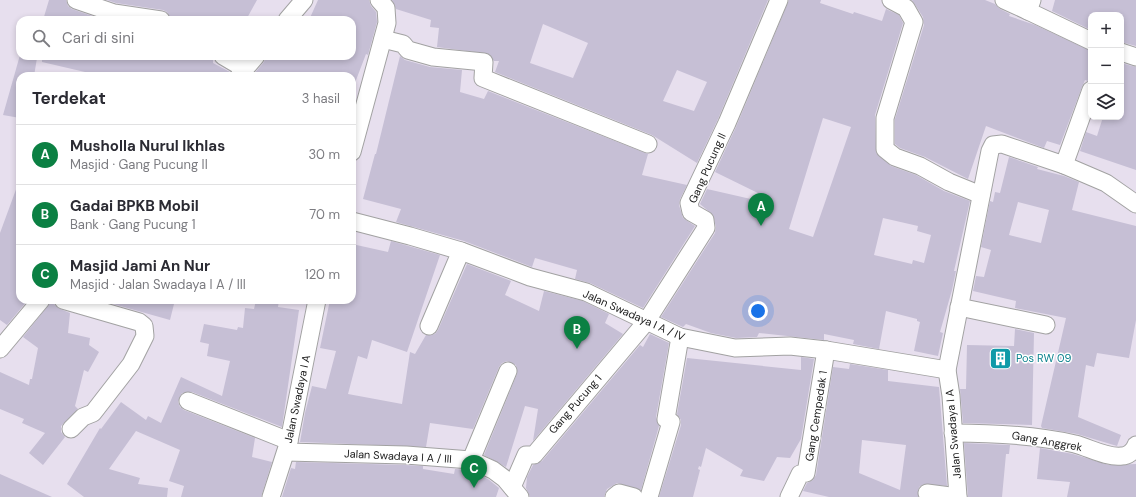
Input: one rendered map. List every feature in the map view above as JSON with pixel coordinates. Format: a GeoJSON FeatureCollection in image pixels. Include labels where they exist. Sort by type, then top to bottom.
{"type":"FeatureCollection","features":[{"type":"Feature","properties":{"kind":"street"},"geometry":{"type":"LineString","coordinates":[[76,0],[114,13],[134,16]]}},
{"type":"Feature","properties":{"kind":"street"},"geometry":{"type":"LineString","coordinates":[[290,16],[304,0]]}},
{"type":"Feature","properties":{"kind":"street"},"geometry":{"type":"LineString","coordinates":[[356,137],[387,23],[387,13],[384,3],[379,0]]}},
{"type":"Feature","properties":{"kind":"street","name":"Gang Pucung II"},"geometry":{"type":"LineString","coordinates":[[646,322],[706,228],[705,220],[691,212],[689,203],[727,123],[779,0]]}},
{"type":"Feature","properties":{"kind":"street"},"geometry":{"type":"LineString","coordinates":[[891,0],[906,8],[914,22],[885,118],[885,149],[895,157],[920,166],[949,182],[981,195]]}},
{"type":"Feature","properties":{"kind":"street"},"geometry":{"type":"LineString","coordinates":[[1004,0],[1030,6],[1088,38]]}},
{"type":"Feature","properties":{"kind":"street"},"geometry":{"type":"LineString","coordinates":[[383,39],[403,44],[408,50],[433,57],[484,62],[483,78],[648,144]]}},
{"type":"Feature","properties":{"kind":"street"},"geometry":{"type":"LineString","coordinates":[[1124,53],[1136,57]]}},
{"type":"Feature","properties":{"kind":"street"},"geometry":{"type":"LineString","coordinates":[[227,60],[241,72]]}},
{"type":"Feature","properties":{"kind":"street"},"geometry":{"type":"LineString","coordinates":[[243,72],[253,60]]}},
{"type":"Feature","properties":{"kind":"street"},"geometry":{"type":"LineString","coordinates":[[1088,98],[1064,165],[1106,183],[1136,204]]}},
{"type":"Feature","properties":{"kind":"street","name":"Jalan Swadaya I A"},"geometry":{"type":"LineString","coordinates":[[958,497],[951,396],[947,370],[990,152],[993,145],[1002,144],[1064,165]]}},
{"type":"Feature","properties":{"kind":"street","name":"Jalan Swadaya I A / IV"},"geometry":{"type":"LineString","coordinates":[[356,222],[461,252],[530,277],[586,292],[680,337],[735,348],[790,346],[826,350],[947,370]]}},
{"type":"Feature","properties":{"kind":"street"},"geometry":{"type":"LineString","coordinates":[[429,326],[461,252]]}},
{"type":"Feature","properties":{"kind":"street"},"geometry":{"type":"LineString","coordinates":[[0,349],[39,304]]}},
{"type":"Feature","properties":{"kind":"street"},"geometry":{"type":"LineString","coordinates":[[71,429],[83,417],[93,413],[98,407],[131,364],[146,332],[144,326],[139,322],[77,304]]}},
{"type":"Feature","properties":{"kind":"street","name":"Jalan Swadaya I A"},"geometry":{"type":"LineString","coordinates":[[272,497],[288,447],[316,304]]}},
{"type":"Feature","properties":{"kind":"street"},"geometry":{"type":"LineString","coordinates":[[959,307],[1046,325]]}},
{"type":"Feature","properties":{"kind":"street","name":"Gang Pucung 1"},"geometry":{"type":"LineString","coordinates":[[516,492],[526,455],[534,455],[646,322]]}},
{"type":"Feature","properties":{"kind":"street"},"geometry":{"type":"LineString","coordinates":[[649,497],[671,422],[666,419],[680,337]]}},
{"type":"Feature","properties":{"kind":"street","name":"Gang Cempedak 1"},"geometry":{"type":"LineString","coordinates":[[789,497],[800,474],[806,473],[826,350]]}},
{"type":"Feature","properties":{"kind":"street"},"geometry":{"type":"LineString","coordinates":[[471,460],[508,371]]}},
{"type":"Feature","properties":{"kind":"street"},"geometry":{"type":"LineString","coordinates":[[188,401],[288,447]]}},
{"type":"Feature","properties":{"kind":"street","name":"Gang Anggrek"},"geometry":{"type":"LineString","coordinates":[[953,433],[1016,434],[1075,444],[1116,456],[1124,456],[1134,450],[1136,446]]}},
{"type":"Feature","properties":{"kind":"street","name":"Jalan Swadaya I A / III"},"geometry":{"type":"LineString","coordinates":[[288,447],[471,460],[493,470],[505,479],[516,492]]}},
{"type":"Feature","properties":{"kind":"street"},"geometry":{"type":"LineString","coordinates":[[927,492],[958,497]]}},
{"type":"Feature","properties":{"kind":"street"},"geometry":{"type":"LineString","coordinates":[[614,497],[619,493],[634,497]]}},
{"type":"Feature","properties":{"kind":"building"},"geometry":{"type":"Polygon","coordinates":[[[49,0],[66,0],[68,6],[72,9],[92,16],[44,16],[49,0]]]}},
{"type":"Feature","properties":{"kind":"building"},"geometry":{"type":"Polygon","coordinates":[[[107,0],[257,0],[248,16],[169,16],[167,12],[163,10],[116,3],[107,0]]]}},
{"type":"Feature","properties":{"kind":"building"},"geometry":{"type":"Polygon","coordinates":[[[318,0],[369,0],[371,6],[376,12],[377,22],[368,55],[366,54],[356,80],[356,72],[255,72],[265,60],[356,60],[356,16],[311,16],[318,0]]]}},
{"type":"Feature","properties":{"kind":"building"},"geometry":{"type":"Polygon","coordinates":[[[392,0],[768,0],[718,119],[697,163],[652,135],[495,72],[499,61],[494,61],[489,54],[437,47],[439,28],[430,27],[431,20],[396,9],[392,0]],[[543,24],[530,63],[573,78],[588,43],[543,24]],[[677,70],[663,101],[694,111],[707,82],[677,70]]]}},
{"type":"Feature","properties":{"kind":"building"},"geometry":{"type":"Polygon","coordinates":[[[789,0],[821,0],[820,3],[853,14],[854,12],[882,21],[886,9],[899,15],[903,23],[875,115],[876,153],[891,166],[916,175],[944,191],[970,201],[954,271],[956,271],[952,290],[940,332],[943,333],[938,356],[914,351],[920,322],[917,321],[917,319],[886,311],[879,349],[853,344],[854,340],[824,334],[824,340],[759,333],[757,337],[736,338],[711,333],[686,324],[683,327],[661,317],[715,233],[716,227],[713,215],[700,204],[707,189],[768,203],[770,199],[715,172],[736,127],[789,0]],[[823,118],[789,229],[813,237],[851,127],[823,118]],[[883,218],[874,255],[912,264],[913,260],[924,263],[931,235],[917,231],[918,226],[883,218]]]}},
{"type":"Feature","properties":{"kind":"building"},"geometry":{"type":"Polygon","coordinates":[[[912,0],[985,0],[995,4],[1000,9],[1010,14],[1009,16],[1035,25],[1088,50],[1088,81],[1085,80],[1060,145],[1047,141],[1044,148],[986,126],[968,179],[925,157],[900,148],[895,144],[895,119],[924,25],[923,17],[912,0]]]}},
{"type":"Feature","properties":{"kind":"building"},"geometry":{"type":"Polygon","coordinates":[[[1055,0],[1136,0],[1136,46],[1124,43],[1124,12],[1088,12],[1088,29],[1052,11],[1055,0]]]}},
{"type":"Feature","properties":{"kind":"building"},"geometry":{"type":"Polygon","coordinates":[[[400,56],[405,60],[430,67],[462,70],[460,92],[484,99],[488,91],[648,154],[642,175],[687,185],[680,199],[679,205],[683,218],[695,226],[643,308],[590,283],[575,279],[577,270],[535,258],[532,267],[464,241],[396,222],[401,209],[363,199],[376,154],[400,56]]]}},
{"type":"Feature","properties":{"kind":"building"},"geometry":{"type":"Polygon","coordinates":[[[19,60],[37,60],[35,72],[16,72],[16,117],[3,115],[19,60]]]}},
{"type":"Feature","properties":{"kind":"building"},"geometry":{"type":"Polygon","coordinates":[[[42,60],[213,60],[213,63],[230,72],[85,72],[42,62],[42,60]]]}},
{"type":"Feature","properties":{"kind":"building"},"geometry":{"type":"Polygon","coordinates":[[[1124,64],[1136,67],[1136,170],[1080,151],[1086,132],[1097,136],[1102,120],[1124,120],[1124,64]]]}},
{"type":"Feature","properties":{"kind":"building"},"geometry":{"type":"Polygon","coordinates":[[[1009,157],[1038,167],[1037,169],[1064,176],[1079,182],[1072,210],[1136,226],[1136,320],[1129,358],[1097,353],[1094,367],[1086,365],[1078,417],[1121,435],[1117,446],[1077,434],[1042,428],[1041,426],[1066,318],[1015,308],[1016,301],[973,291],[976,276],[984,277],[991,250],[981,247],[990,201],[993,202],[995,192],[1000,193],[1009,157]],[[1018,202],[1009,235],[1041,243],[1049,210],[1018,202]]]}},
{"type":"Feature","properties":{"kind":"building"},"geometry":{"type":"Polygon","coordinates":[[[16,189],[16,304],[25,304],[7,325],[0,320],[0,233],[16,189]]]}},
{"type":"Feature","properties":{"kind":"building"},"geometry":{"type":"Polygon","coordinates":[[[391,241],[440,255],[407,352],[372,340],[367,359],[358,356],[348,394],[402,404],[410,352],[415,354],[426,335],[435,334],[438,330],[467,264],[511,281],[505,295],[539,311],[544,291],[583,301],[609,314],[605,323],[623,334],[533,441],[538,409],[525,406],[506,467],[484,455],[517,374],[516,365],[507,361],[502,363],[499,367],[473,429],[430,423],[426,447],[300,442],[312,386],[326,389],[336,351],[320,348],[329,304],[356,304],[356,245],[388,252],[391,241]]]}},
{"type":"Feature","properties":{"kind":"building"},"geometry":{"type":"Polygon","coordinates":[[[49,304],[54,304],[60,309],[70,313],[68,333],[90,338],[89,345],[99,352],[88,372],[84,370],[75,406],[78,409],[61,426],[61,432],[65,437],[43,465],[29,453],[45,433],[22,423],[24,419],[0,409],[0,372],[29,385],[30,379],[32,379],[38,348],[23,337],[49,304]]]}},
{"type":"Feature","properties":{"kind":"building"},"geometry":{"type":"Polygon","coordinates":[[[113,304],[174,304],[170,320],[113,304]]]}},
{"type":"Feature","properties":{"kind":"building"},"geometry":{"type":"Polygon","coordinates":[[[255,304],[278,304],[278,307],[299,310],[282,427],[192,392],[182,393],[178,402],[180,407],[184,410],[255,438],[252,457],[272,462],[261,497],[181,497],[184,486],[169,481],[180,450],[136,431],[109,469],[140,478],[138,484],[168,488],[167,497],[84,497],[67,484],[100,428],[101,429],[121,402],[146,420],[148,416],[161,423],[181,377],[222,396],[230,361],[207,356],[209,344],[200,342],[204,324],[237,330],[238,327],[243,328],[245,308],[254,309],[255,304]]]}},
{"type":"Feature","properties":{"kind":"building"},"geometry":{"type":"Polygon","coordinates":[[[1015,329],[1034,333],[1032,425],[963,423],[960,389],[966,389],[967,345],[1014,346],[1015,329]]]}},
{"type":"Feature","properties":{"kind":"building"},"geometry":{"type":"Polygon","coordinates":[[[650,334],[669,343],[656,417],[659,426],[641,490],[617,483],[607,489],[604,497],[530,497],[526,488],[527,477],[533,465],[542,461],[640,345],[643,347],[650,334]]]}},
{"type":"Feature","properties":{"kind":"building"},"geometry":{"type":"Polygon","coordinates":[[[801,357],[814,359],[801,439],[790,458],[777,457],[764,481],[740,476],[743,470],[706,448],[701,467],[699,466],[698,469],[700,470],[693,497],[659,497],[681,425],[681,420],[677,414],[687,358],[801,370],[801,357]]]}},
{"type":"Feature","properties":{"kind":"building"},"geometry":{"type":"Polygon","coordinates":[[[850,364],[888,370],[888,381],[939,387],[947,486],[924,484],[919,487],[918,497],[829,497],[803,491],[807,483],[813,480],[816,475],[833,367],[849,369],[850,364]],[[862,440],[859,473],[900,490],[906,445],[862,440]]]}},
{"type":"Feature","properties":{"kind":"building"},"geometry":{"type":"Polygon","coordinates":[[[964,443],[1010,445],[1009,454],[1006,454],[1002,497],[968,497],[964,443]]]}},
{"type":"Feature","properties":{"kind":"building"},"geometry":{"type":"Polygon","coordinates":[[[1040,448],[1073,454],[1109,465],[1136,464],[1136,497],[1067,497],[1070,482],[1037,479],[1040,448]]]}},
{"type":"Feature","properties":{"kind":"building"},"geometry":{"type":"Polygon","coordinates":[[[296,462],[423,466],[423,469],[454,474],[455,469],[468,470],[488,479],[499,488],[496,497],[282,497],[291,468],[295,469],[296,462]]]}},
{"type":"Feature","properties":{"kind":"building"},"geometry":{"type":"Polygon","coordinates":[[[0,474],[52,497],[0,497],[0,474]]]}},
{"type":"Feature","properties":{"kind":"place","name":"Musholla Nurul Ikhlas"},"geometry":{"type":"Point","coordinates":[761,226]}},
{"type":"Feature","properties":{"kind":"place","name":"Gadai BPKB Mobil"},"geometry":{"type":"Point","coordinates":[577,349]}},
{"type":"Feature","properties":{"kind":"place","name":"Pos RW 09"},"geometry":{"type":"Point","coordinates":[1000,358]}},
{"type":"Feature","properties":{"kind":"place","name":"Masjid Jami An Nur"},"geometry":{"type":"Point","coordinates":[474,488]}}]}
